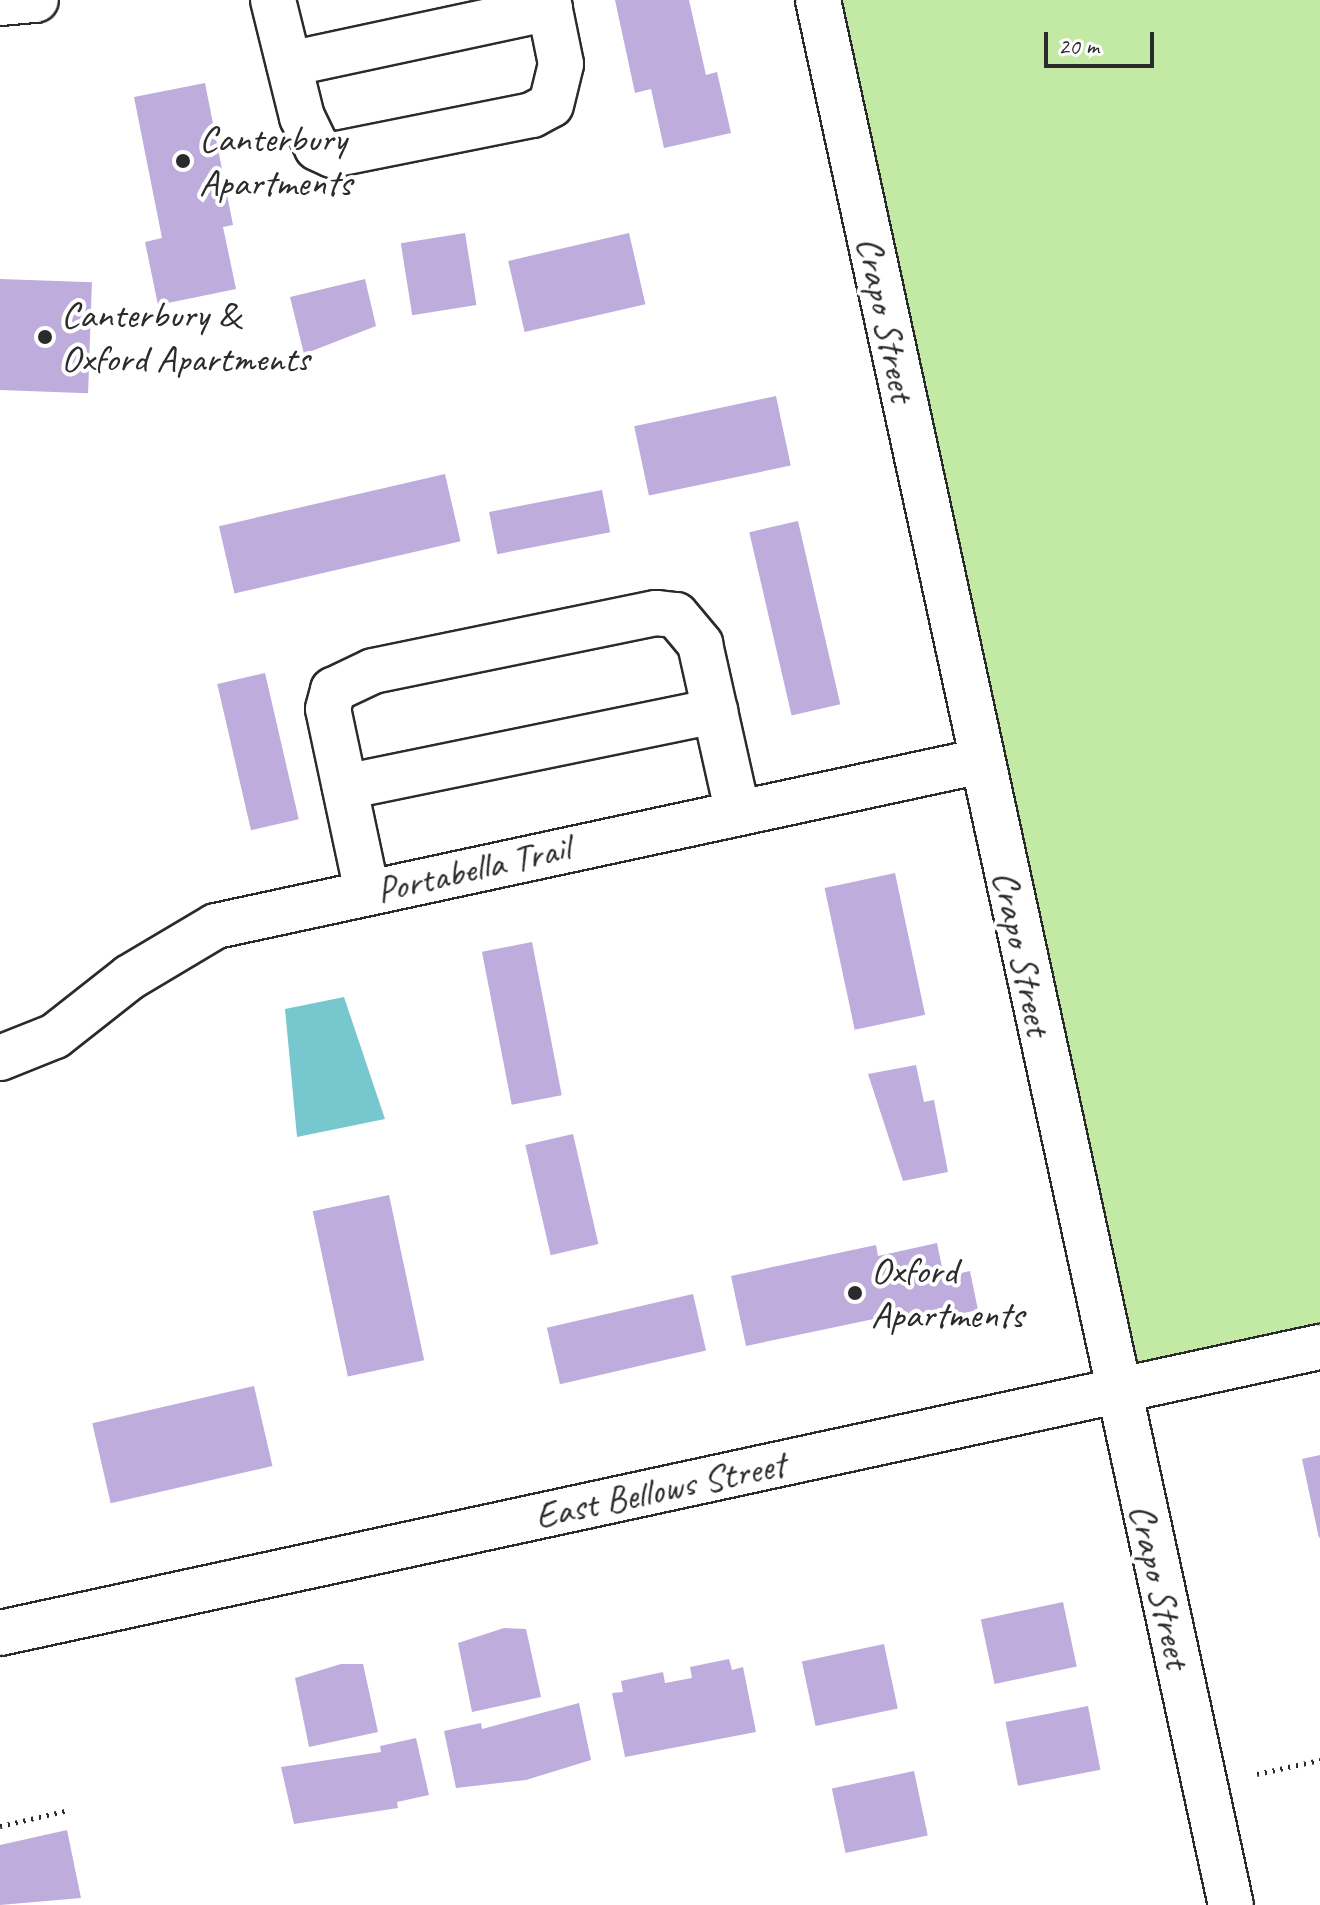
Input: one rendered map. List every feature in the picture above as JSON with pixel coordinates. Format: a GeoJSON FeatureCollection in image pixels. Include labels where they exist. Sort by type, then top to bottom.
{"type":"FeatureCollection","features":[{"type":"Feature","properties":{"kind":"street"},"geometry":{"type":"LineString","coordinates":[[0,3],[36,0]]}},
{"type":"Feature","properties":{"kind":"street"},"geometry":{"type":"LineString","coordinates":[[273,0],[289,64],[317,148],[350,155],[551,105],[561,64],[549,4],[289,64]]}},
{"type":"Feature","properties":{"kind":"street","name":"Crapo Street"},"geometry":{"type":"LineString","coordinates":[[818,0],[1115,1392],[1231,1905]]}},
{"type":"Feature","properties":{"kind":"street"},"geometry":{"type":"LineString","coordinates":[[367,892],[328,709],[333,690],[347,678],[656,613],[690,624],[715,711],[737,810]]}},
{"type":"Feature","properties":{"kind":"street"},"geometry":{"type":"LineString","coordinates":[[345,787],[715,711]]}},
{"type":"Feature","properties":{"kind":"street","name":"Portabella Trail"},"geometry":{"type":"LineString","coordinates":[[0,1058],[55,1036],[130,977],[216,926],[737,810],[981,761]]}},
{"type":"Feature","properties":{"kind":"street","name":"East Bellows Street"},"geometry":{"type":"LineString","coordinates":[[0,1633],[1320,1347]]}},
{"type":"Feature","properties":{"kind":"path"},"geometry":{"type":"LineString","coordinates":[[1257,1774],[1320,1760]]}},
{"type":"Feature","properties":{"kind":"path"},"geometry":{"type":"LineString","coordinates":[[0,1826],[65,1811]]}},
{"type":"Feature","properties":{"kind":"green space"},"geometry":{"type":"Polygon","coordinates":[[[818,0],[1320,0],[1320,1347],[1115,1392],[818,0]]]}},
{"type":"Feature","properties":{"kind":"water"},"geometry":{"type":"Polygon","coordinates":[[[344,997],[385,1119],[297,1137],[285,1009],[344,997]]]}},
{"type":"Feature","properties":{"kind":"building"},"geometry":{"type":"Polygon","coordinates":[[[615,0],[689,0],[706,75],[717,72],[731,133],[664,148],[651,89],[635,93],[615,0]]]}},
{"type":"Feature","properties":{"kind":"building","name":"Canterbury Apartments"},"geometry":{"type":"Polygon","coordinates":[[[205,83],[233,225],[223,227],[236,289],[158,305],[145,242],[162,238],[134,97],[205,83]]]}},
{"type":"Feature","properties":{"kind":"building","name":"Canterbury Apartments"},"geometry":{"type":"Polygon","coordinates":[[[465,233],[476,305],[412,315],[401,243],[465,233]]]}},
{"type":"Feature","properties":{"kind":"building"},"geometry":{"type":"Polygon","coordinates":[[[629,233],[645,304],[525,332],[508,261],[629,233]]]}},
{"type":"Feature","properties":{"kind":"building","name":"Canterbury & Oxford Apartments"},"geometry":{"type":"Polygon","coordinates":[[[0,279],[92,282],[88,393],[0,390],[0,279]]]}},
{"type":"Feature","properties":{"kind":"building","name":"Canterbury Apartments"},"geometry":{"type":"Polygon","coordinates":[[[365,279],[376,326],[304,354],[290,297],[365,279]]]}},
{"type":"Feature","properties":{"kind":"building"},"geometry":{"type":"Polygon","coordinates":[[[776,396],[791,465],[649,496],[634,426],[776,396]]]}},
{"type":"Feature","properties":{"kind":"building"},"geometry":{"type":"Polygon","coordinates":[[[445,474],[461,541],[234,593],[219,526],[445,474]]]}},
{"type":"Feature","properties":{"kind":"building"},"geometry":{"type":"Polygon","coordinates":[[[602,490],[610,532],[497,554],[489,512],[602,490]]]}},
{"type":"Feature","properties":{"kind":"building"},"geometry":{"type":"Polygon","coordinates":[[[798,521],[840,704],[792,715],[749,532],[798,521]]]}},
{"type":"Feature","properties":{"kind":"building"},"geometry":{"type":"Polygon","coordinates":[[[265,673],[299,819],[251,830],[217,684],[265,673]]]}},
{"type":"Feature","properties":{"kind":"building"},"geometry":{"type":"Polygon","coordinates":[[[895,873],[925,1015],[855,1030],[825,888],[895,873]]]}},
{"type":"Feature","properties":{"kind":"building"},"geometry":{"type":"Polygon","coordinates":[[[532,942],[562,1095],[512,1105],[482,952],[532,942]]]}},
{"type":"Feature","properties":{"kind":"building","name":"Oxford Apartments"},"geometry":{"type":"Polygon","coordinates":[[[916,1065],[924,1102],[934,1100],[948,1172],[903,1181],[868,1074],[916,1065]]]}},
{"type":"Feature","properties":{"kind":"building"},"geometry":{"type":"Polygon","coordinates":[[[573,1134],[598,1244],[551,1255],[525,1145],[573,1134]]]}},
{"type":"Feature","properties":{"kind":"building"},"geometry":{"type":"Polygon","coordinates":[[[389,1195],[424,1360],[348,1377],[313,1211],[389,1195]]]}},
{"type":"Feature","properties":{"kind":"building","name":"Oxford Apartments"},"geometry":{"type":"Polygon","coordinates":[[[937,1243],[944,1277],[970,1271],[978,1310],[891,1328],[888,1316],[746,1346],[731,1276],[876,1245],[878,1256],[937,1243]]]}},
{"type":"Feature","properties":{"kind":"building"},"geometry":{"type":"Polygon","coordinates":[[[693,1294],[706,1351],[560,1384],[547,1328],[693,1294]]]}},
{"type":"Feature","properties":{"kind":"building"},"geometry":{"type":"Polygon","coordinates":[[[254,1386],[272,1466],[111,1503],[92,1423],[254,1386]]]}},
{"type":"Feature","properties":{"kind":"building"},"geometry":{"type":"Polygon","coordinates":[[[1320,1455],[1320,1537],[1319,1538],[1302,1459],[1320,1455]]]}},
{"type":"Feature","properties":{"kind":"building"},"geometry":{"type":"Polygon","coordinates":[[[1063,1602],[1077,1667],[995,1684],[981,1619],[1063,1602]]]}},
{"type":"Feature","properties":{"kind":"building"},"geometry":{"type":"Polygon","coordinates":[[[504,1628],[526,1629],[541,1697],[472,1712],[458,1643],[504,1628]]]}},
{"type":"Feature","properties":{"kind":"building"},"geometry":{"type":"Polygon","coordinates":[[[884,1644],[898,1709],[816,1726],[802,1661],[884,1644]]]}},
{"type":"Feature","properties":{"kind":"building"},"geometry":{"type":"Polygon","coordinates":[[[729,1659],[732,1670],[743,1667],[756,1732],[625,1757],[612,1693],[623,1692],[621,1681],[663,1672],[665,1683],[692,1678],[690,1667],[729,1659]]]}},
{"type":"Feature","properties":{"kind":"building"},"geometry":{"type":"Polygon","coordinates":[[[341,1664],[363,1664],[378,1732],[309,1747],[295,1678],[341,1664]]]}},
{"type":"Feature","properties":{"kind":"building"},"geometry":{"type":"Polygon","coordinates":[[[579,1703],[591,1760],[526,1780],[456,1788],[444,1731],[481,1723],[482,1729],[579,1703]]]}},
{"type":"Feature","properties":{"kind":"building"},"geometry":{"type":"Polygon","coordinates":[[[1088,1706],[1100,1770],[1018,1786],[1006,1722],[1088,1706]]]}},
{"type":"Feature","properties":{"kind":"building"},"geometry":{"type":"Polygon","coordinates":[[[416,1738],[429,1795],[397,1802],[398,1808],[294,1824],[281,1767],[381,1752],[380,1746],[416,1738]]]}},
{"type":"Feature","properties":{"kind":"building"},"geometry":{"type":"Polygon","coordinates":[[[914,1771],[928,1836],[846,1853],[832,1788],[914,1771]]]}},
{"type":"Feature","properties":{"kind":"building"},"geometry":{"type":"Polygon","coordinates":[[[67,1830],[81,1898],[0,1905],[0,1845],[67,1830]]]}},
{"type":"Feature","properties":{"kind":"place","name":"Canterbury Apartments"},"geometry":{"type":"Point","coordinates":[183,161]}},
{"type":"Feature","properties":{"kind":"place","name":"Canterbury & Oxford Apartments"},"geometry":{"type":"Point","coordinates":[45,337]}},
{"type":"Feature","properties":{"kind":"place","name":"Oxford Apartments"},"geometry":{"type":"Point","coordinates":[855,1293]}}]}
